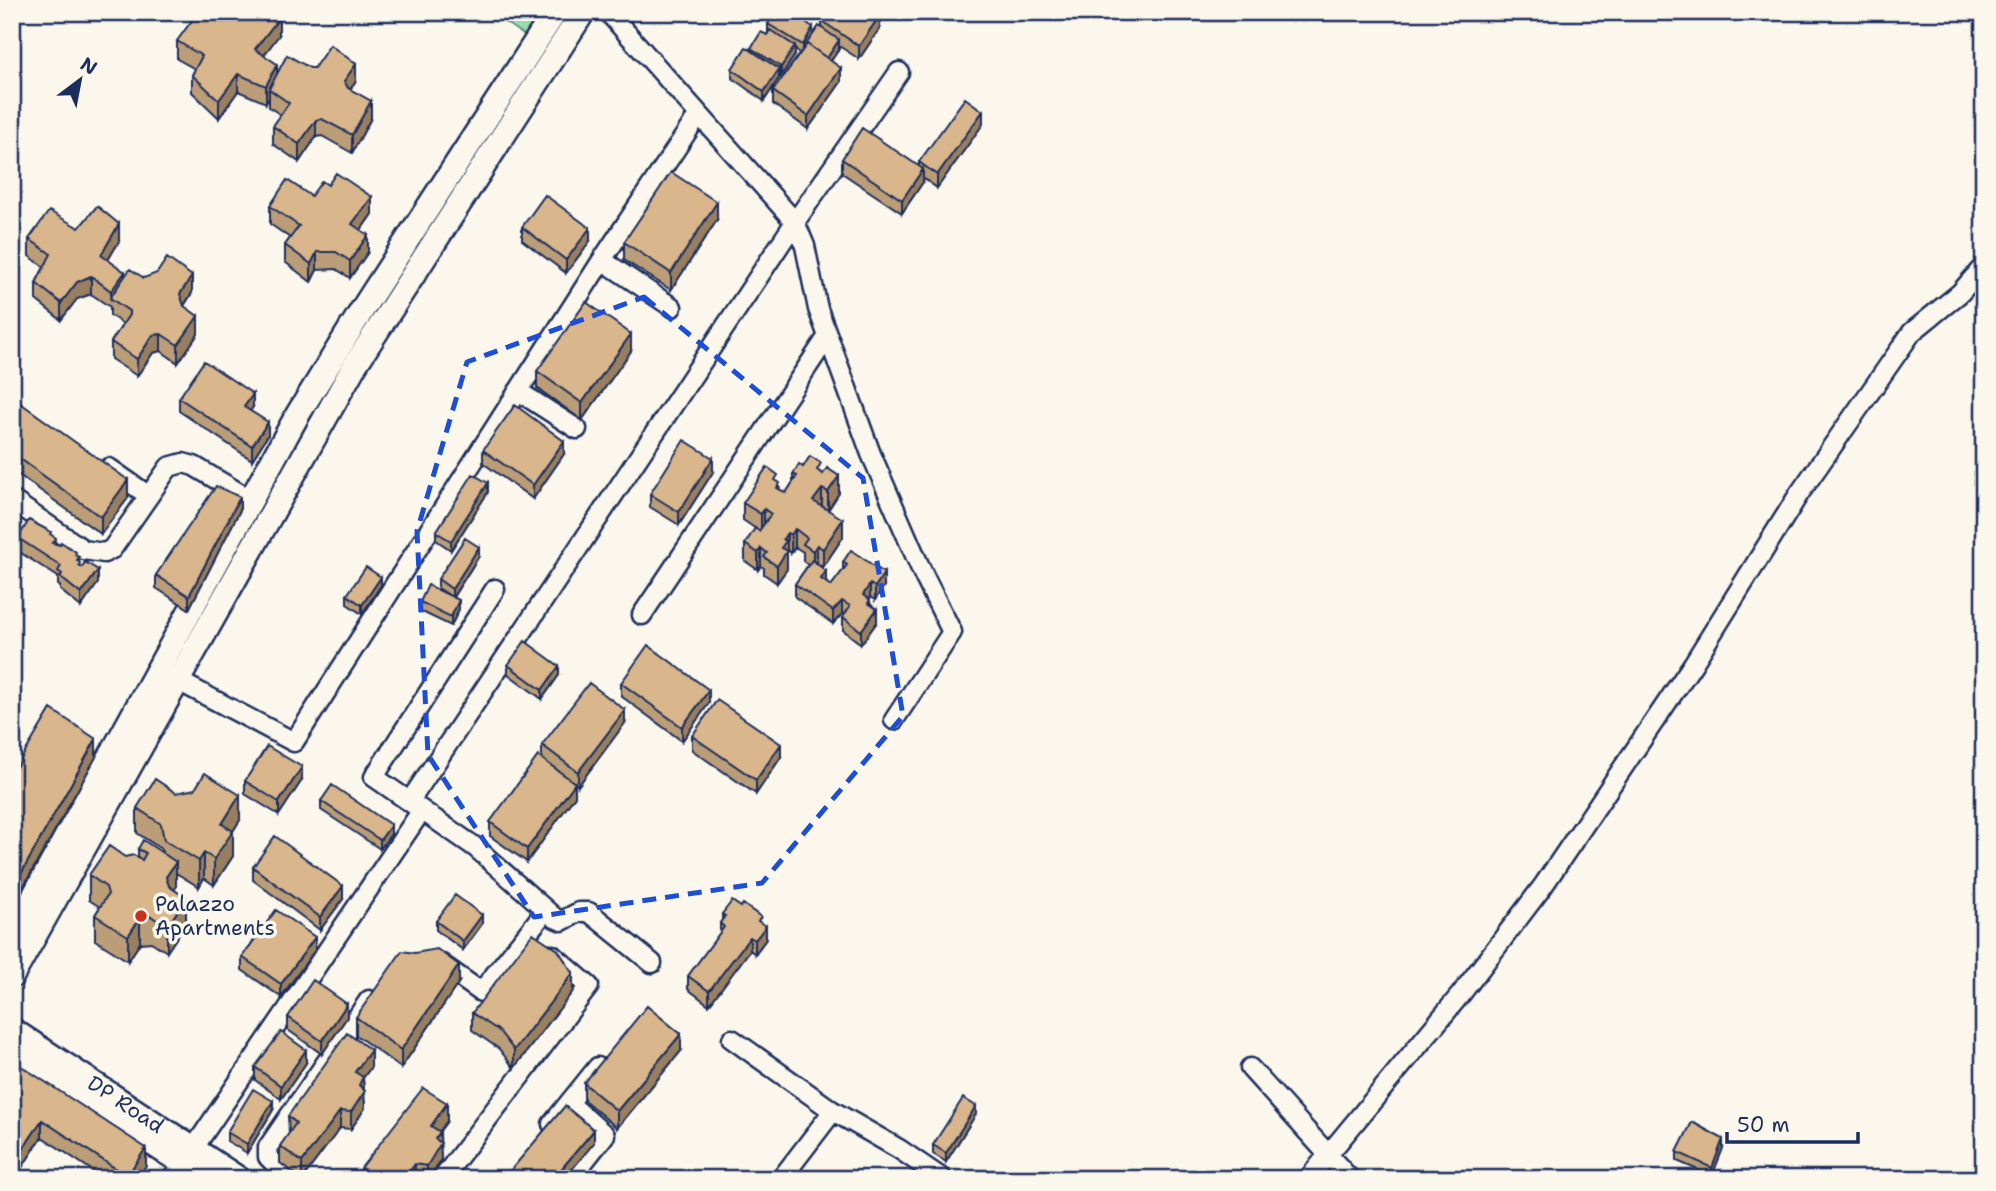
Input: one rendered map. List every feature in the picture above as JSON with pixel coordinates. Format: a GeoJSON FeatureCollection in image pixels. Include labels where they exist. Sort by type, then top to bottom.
{"type":"FeatureCollection","features":[{"type":"Feature","properties":{"kind":"street"},"geometry":{"type":"LineString","coordinates":[[12,976],[169,676],[251,500],[298,414],[367,302],[555,12]]}},
{"type":"Feature","properties":{"kind":"street"},"geometry":{"type":"LineString","coordinates":[[12,936],[272,511],[355,365],[583,12]]}},
{"type":"Feature","properties":{"kind":"street"},"geometry":{"type":"LineString","coordinates":[[608,12],[795,222],[805,246],[818,309],[871,454],[924,576],[952,632],[894,720]]}},
{"type":"Feature","properties":{"kind":"street"},"geometry":{"type":"LineString","coordinates":[[184,1164],[795,222],[899,72]]}},
{"type":"Feature","properties":{"kind":"street"},"geometry":{"type":"LineString","coordinates":[[169,676],[294,742],[602,260],[699,114]]}},
{"type":"Feature","properties":{"kind":"street"},"geometry":{"type":"LineString","coordinates":[[602,260],[672,307]]}},
{"type":"Feature","properties":{"kind":"street"},"geometry":{"type":"LineString","coordinates":[[1308,1179],[1461,994],[1543,886],[1693,664],[1799,494],[1912,332],[1960,293],[1984,266]]}},
{"type":"Feature","properties":{"kind":"street"},"geometry":{"type":"LineString","coordinates":[[642,615],[828,335]]}},
{"type":"Feature","properties":{"kind":"street"},"geometry":{"type":"LineString","coordinates":[[518,391],[577,429]]}},
{"type":"Feature","properties":{"kind":"street"},"geometry":{"type":"LineString","coordinates":[[92,456],[149,496]]}},
{"type":"Feature","properties":{"kind":"street"},"geometry":{"type":"LineString","coordinates":[[12,500],[83,550],[104,553],[112,548],[169,467],[183,463],[194,466],[251,500]]}},
{"type":"Feature","properties":{"kind":"street"},"geometry":{"type":"LineString","coordinates":[[495,589],[374,776],[475,847],[555,918],[562,921],[579,912],[589,912],[653,962]]}},
{"type":"Feature","properties":{"kind":"street"},"geometry":{"type":"LineString","coordinates":[[428,954],[481,992],[546,910]]}},
{"type":"Feature","properties":{"kind":"street"},"geometry":{"type":"LineString","coordinates":[[442,1179],[589,986],[527,934]]}},
{"type":"Feature","properties":{"kind":"street"},"geometry":{"type":"LineString","coordinates":[[295,1179],[268,1157],[268,1147],[381,984]]}},
{"type":"Feature","properties":{"kind":"street","name":"DP Road"},"geometry":{"type":"LineString","coordinates":[[12,1030],[184,1164],[239,1179]]}},
{"type":"Feature","properties":{"kind":"street"},"geometry":{"type":"LineString","coordinates":[[732,1040],[833,1111],[899,1149],[943,1179]]}},
{"type":"Feature","properties":{"kind":"street"},"geometry":{"type":"LineString","coordinates":[[543,1136],[611,1052]]}},
{"type":"Feature","properties":{"kind":"street","name":"DP Road"},"geometry":{"type":"LineString","coordinates":[[12,1054],[208,1179]]}},
{"type":"Feature","properties":{"kind":"street"},"geometry":{"type":"LineString","coordinates":[[1250,1068],[1350,1179]]}},
{"type":"Feature","properties":{"kind":"street"},"geometry":{"type":"LineString","coordinates":[[569,1103],[605,1135],[570,1179]]}},
{"type":"Feature","properties":{"kind":"street"},"geometry":{"type":"LineString","coordinates":[[781,1179],[833,1111]]}},
{"type":"Feature","properties":{"kind":"highlighted area"},"geometry":{"type":"Polygon","coordinates":[[[644,297],[863,478],[903,716],[762,883],[534,917],[428,755],[417,531],[467,362],[644,297]]]}},
{"type":"Feature","properties":{"kind":"green space"},"geometry":{"type":"Polygon","coordinates":[[[490,12],[548,12],[530,39],[490,12]]]}},
{"type":"Feature","properties":{"kind":"building"},"geometry":{"type":"Polygon","coordinates":[[[198,12],[225,12],[231,17],[235,12],[270,12],[279,18],[255,49],[277,64],[266,86],[238,74],[219,100],[192,75],[202,56],[177,41],[198,12]]]}},
{"type":"Feature","properties":{"kind":"building"},"geometry":{"type":"Polygon","coordinates":[[[776,12],[789,12],[813,27],[803,45],[768,24],[776,12]]]}},
{"type":"Feature","properties":{"kind":"building"},"geometry":{"type":"Polygon","coordinates":[[[789,12],[801,12],[798,18],[789,12]]]}},
{"type":"Feature","properties":{"kind":"building"},"geometry":{"type":"Polygon","coordinates":[[[828,12],[876,12],[880,15],[859,46],[822,21],[828,12]]]}},
{"type":"Feature","properties":{"kind":"building"},"geometry":{"type":"Polygon","coordinates":[[[819,26],[839,40],[827,58],[807,44],[805,46],[819,26]]]}},
{"type":"Feature","properties":{"kind":"building"},"geometry":{"type":"Polygon","coordinates":[[[770,30],[795,46],[781,67],[751,48],[761,32],[767,35],[770,30]]]}},
{"type":"Feature","properties":{"kind":"building"},"geometry":{"type":"Polygon","coordinates":[[[807,44],[841,68],[808,116],[773,91],[807,44]]]}},
{"type":"Feature","properties":{"kind":"building"},"geometry":{"type":"Polygon","coordinates":[[[330,45],[356,64],[344,81],[348,88],[371,101],[352,135],[322,119],[316,120],[299,144],[273,126],[289,103],[269,89],[287,55],[314,68],[330,45]]]}},
{"type":"Feature","properties":{"kind":"building"},"geometry":{"type":"Polygon","coordinates":[[[746,47],[779,69],[764,92],[732,69],[746,47]]]}},
{"type":"Feature","properties":{"kind":"building"},"geometry":{"type":"Polygon","coordinates":[[[965,98],[983,111],[937,175],[919,162],[965,98]]]}},
{"type":"Feature","properties":{"kind":"building"},"geometry":{"type":"Polygon","coordinates":[[[862,128],[923,169],[902,200],[842,159],[862,128]]]}},
{"type":"Feature","properties":{"kind":"building"},"geometry":{"type":"Polygon","coordinates":[[[671,172],[717,202],[671,273],[624,242],[671,172]]]}},
{"type":"Feature","properties":{"kind":"building"},"geometry":{"type":"Polygon","coordinates":[[[336,173],[372,197],[352,224],[368,235],[350,261],[336,252],[317,252],[311,264],[285,245],[299,226],[270,206],[287,180],[311,196],[322,181],[328,185],[336,173]]]}},
{"type":"Feature","properties":{"kind":"building"},"geometry":{"type":"Polygon","coordinates":[[[545,195],[590,228],[566,260],[522,227],[545,195]]]}},
{"type":"Feature","properties":{"kind":"building"},"geometry":{"type":"Polygon","coordinates":[[[97,206],[119,224],[101,255],[125,272],[111,291],[91,276],[77,282],[61,303],[36,283],[51,254],[29,239],[49,211],[79,228],[97,206]]]}},
{"type":"Feature","properties":{"kind":"building"},"geometry":{"type":"Polygon","coordinates":[[[167,258],[192,276],[180,294],[184,306],[198,316],[178,345],[161,334],[153,335],[137,359],[111,342],[129,311],[110,298],[130,269],[144,278],[157,273],[167,258]]]}},
{"type":"Feature","properties":{"kind":"building"},"geometry":{"type":"Polygon","coordinates":[[[586,302],[631,334],[582,403],[537,371],[586,302]]]}},
{"type":"Feature","properties":{"kind":"building"},"geometry":{"type":"Polygon","coordinates":[[[204,361],[253,394],[244,407],[268,422],[252,446],[179,398],[204,361]]]}},
{"type":"Feature","properties":{"kind":"building"},"geometry":{"type":"Polygon","coordinates":[[[12,397],[128,480],[101,517],[12,453],[12,397]]]}},
{"type":"Feature","properties":{"kind":"building"},"geometry":{"type":"Polygon","coordinates":[[[515,405],[564,441],[533,485],[483,450],[515,405]]]}},
{"type":"Feature","properties":{"kind":"building"},"geometry":{"type":"Polygon","coordinates":[[[684,440],[713,458],[679,512],[650,494],[684,440]]]}},
{"type":"Feature","properties":{"kind":"building"},"geometry":{"type":"Polygon","coordinates":[[[810,456],[821,463],[817,470],[823,474],[827,468],[839,476],[828,492],[822,489],[813,501],[843,519],[823,549],[817,545],[813,551],[803,544],[807,538],[795,529],[791,535],[787,533],[781,548],[787,551],[777,566],[764,557],[767,553],[761,548],[758,553],[745,544],[755,528],[759,531],[771,514],[764,509],[761,514],[743,503],[767,467],[778,475],[775,480],[780,483],[777,488],[786,493],[797,476],[793,474],[799,464],[803,467],[810,456]]]}},
{"type":"Feature","properties":{"kind":"building"},"geometry":{"type":"Polygon","coordinates":[[[473,474],[488,483],[451,541],[436,532],[473,474]]]}},
{"type":"Feature","properties":{"kind":"building"},"geometry":{"type":"Polygon","coordinates":[[[216,486],[240,497],[189,596],[156,575],[216,486]]]}},
{"type":"Feature","properties":{"kind":"building"},"geometry":{"type":"Polygon","coordinates":[[[29,520],[51,532],[56,538],[52,543],[60,545],[61,542],[76,552],[79,565],[82,567],[85,562],[98,570],[81,594],[60,577],[62,574],[58,571],[61,566],[18,538],[29,520]]]}},
{"type":"Feature","properties":{"kind":"building"},"geometry":{"type":"Polygon","coordinates":[[[465,538],[479,547],[452,589],[438,579],[465,538]]]}},
{"type":"Feature","properties":{"kind":"building"},"geometry":{"type":"Polygon","coordinates":[[[851,550],[884,573],[875,587],[870,584],[863,595],[870,600],[868,603],[877,609],[861,631],[843,617],[850,606],[842,601],[833,611],[795,584],[812,560],[826,571],[821,579],[831,586],[847,565],[843,562],[851,550]]]}},
{"type":"Feature","properties":{"kind":"building"},"geometry":{"type":"Polygon","coordinates":[[[366,567],[381,577],[362,605],[347,595],[366,567]]]}},
{"type":"Feature","properties":{"kind":"building"},"geometry":{"type":"Polygon","coordinates":[[[428,585],[459,600],[451,617],[420,602],[428,585]]]}},
{"type":"Feature","properties":{"kind":"building"},"geometry":{"type":"Polygon","coordinates":[[[525,641],[559,666],[542,690],[508,665],[525,641]]]}},
{"type":"Feature","properties":{"kind":"building"},"geometry":{"type":"Polygon","coordinates":[[[648,645],[709,690],[682,727],[621,683],[648,645]]]}},
{"type":"Feature","properties":{"kind":"building"},"geometry":{"type":"Polygon","coordinates":[[[589,683],[625,710],[578,772],[542,745],[589,683]]]}},
{"type":"Feature","properties":{"kind":"building"},"geometry":{"type":"Polygon","coordinates":[[[717,700],[781,744],[756,780],[692,736],[717,700]]]}},
{"type":"Feature","properties":{"kind":"building"},"geometry":{"type":"Polygon","coordinates":[[[51,709],[96,739],[12,890],[12,774],[51,709]]]}},
{"type":"Feature","properties":{"kind":"building"},"geometry":{"type":"Polygon","coordinates":[[[267,746],[302,767],[279,802],[245,781],[267,746]]]}},
{"type":"Feature","properties":{"kind":"building"},"geometry":{"type":"Polygon","coordinates":[[[538,756],[575,783],[527,849],[490,822],[538,756]]]}},
{"type":"Feature","properties":{"kind":"building"},"geometry":{"type":"Polygon","coordinates":[[[205,773],[240,795],[222,824],[233,831],[214,859],[204,853],[199,861],[164,840],[161,824],[137,808],[155,779],[176,793],[195,789],[205,773]]]}},
{"type":"Feature","properties":{"kind":"building"},"geometry":{"type":"Polygon","coordinates":[[[332,785],[391,825],[380,840],[321,801],[332,785]]]}},
{"type":"Feature","properties":{"kind":"building"},"geometry":{"type":"Polygon","coordinates":[[[275,836],[343,886],[320,917],[253,867],[275,836]]]}},
{"type":"Feature","properties":{"kind":"building"},"geometry":{"type":"Polygon","coordinates":[[[143,840],[176,862],[166,877],[169,886],[186,898],[167,927],[151,916],[140,918],[128,936],[95,915],[108,894],[106,887],[89,875],[109,846],[125,857],[134,855],[142,860],[146,853],[138,849],[143,840]]]}},
{"type":"Feature","properties":{"kind":"building"},"geometry":{"type":"Polygon","coordinates":[[[455,895],[482,915],[463,941],[436,921],[455,895]]]}},
{"type":"Feature","properties":{"kind":"building"},"geometry":{"type":"Polygon","coordinates":[[[732,901],[741,907],[743,904],[761,917],[758,921],[766,926],[755,940],[750,937],[709,991],[688,976],[724,927],[720,923],[725,916],[722,914],[732,901]]]}},
{"type":"Feature","properties":{"kind":"building"},"geometry":{"type":"Polygon","coordinates":[[[276,910],[315,937],[281,984],[242,957],[276,910]]]}},
{"type":"Feature","properties":{"kind":"building"},"geometry":{"type":"Polygon","coordinates":[[[533,933],[558,950],[573,973],[514,1050],[499,1031],[472,1013],[533,933]]]}},
{"type":"Feature","properties":{"kind":"building"},"geometry":{"type":"Polygon","coordinates":[[[437,949],[459,965],[401,1050],[356,1017],[402,951],[415,953],[437,949]]]}},
{"type":"Feature","properties":{"kind":"building"},"geometry":{"type":"Polygon","coordinates":[[[313,980],[347,1004],[322,1041],[288,1017],[313,980]]]}},
{"type":"Feature","properties":{"kind":"building"},"geometry":{"type":"Polygon","coordinates":[[[647,1006],[681,1034],[617,1111],[584,1083],[647,1006]]]}},
{"type":"Feature","properties":{"kind":"building"},"geometry":{"type":"Polygon","coordinates":[[[281,1032],[306,1050],[281,1086],[255,1067],[281,1032]]]}},
{"type":"Feature","properties":{"kind":"building"},"geometry":{"type":"Polygon","coordinates":[[[347,1033],[371,1050],[355,1072],[363,1077],[359,1085],[365,1091],[351,1112],[340,1111],[302,1162],[280,1146],[296,1123],[288,1116],[347,1033]]]}},
{"type":"Feature","properties":{"kind":"building"},"geometry":{"type":"Polygon","coordinates":[[[12,1060],[146,1148],[127,1176],[42,1120],[19,1155],[12,1150],[12,1060]]]}},
{"type":"Feature","properties":{"kind":"building"},"geometry":{"type":"Polygon","coordinates":[[[423,1088],[447,1103],[431,1126],[440,1132],[435,1139],[441,1143],[427,1166],[415,1164],[404,1179],[367,1179],[370,1175],[361,1168],[423,1088]]]}},
{"type":"Feature","properties":{"kind":"building"},"geometry":{"type":"Polygon","coordinates":[[[253,1089],[273,1101],[247,1144],[227,1132],[253,1089]]]}},
{"type":"Feature","properties":{"kind":"building"},"geometry":{"type":"Polygon","coordinates":[[[963,1098],[976,1106],[946,1153],[933,1145],[963,1098]]]}},
{"type":"Feature","properties":{"kind":"building"},"geometry":{"type":"Polygon","coordinates":[[[565,1106],[594,1130],[553,1179],[507,1179],[505,1177],[565,1106]]]}},
{"type":"Feature","properties":{"kind":"building"},"geometry":{"type":"Polygon","coordinates":[[[1692,1122],[1723,1139],[1712,1168],[1677,1152],[1692,1122]]]}},
{"type":"Feature","properties":{"kind":"building"},"geometry":{"type":"Polygon","coordinates":[[[1472,1173],[1495,1179],[1470,1179],[1472,1173]]]}},
{"type":"Feature","properties":{"kind":"place","name":"Palazzo Apartments"},"geometry":{"type":"Point","coordinates":[141,916]}}]}
